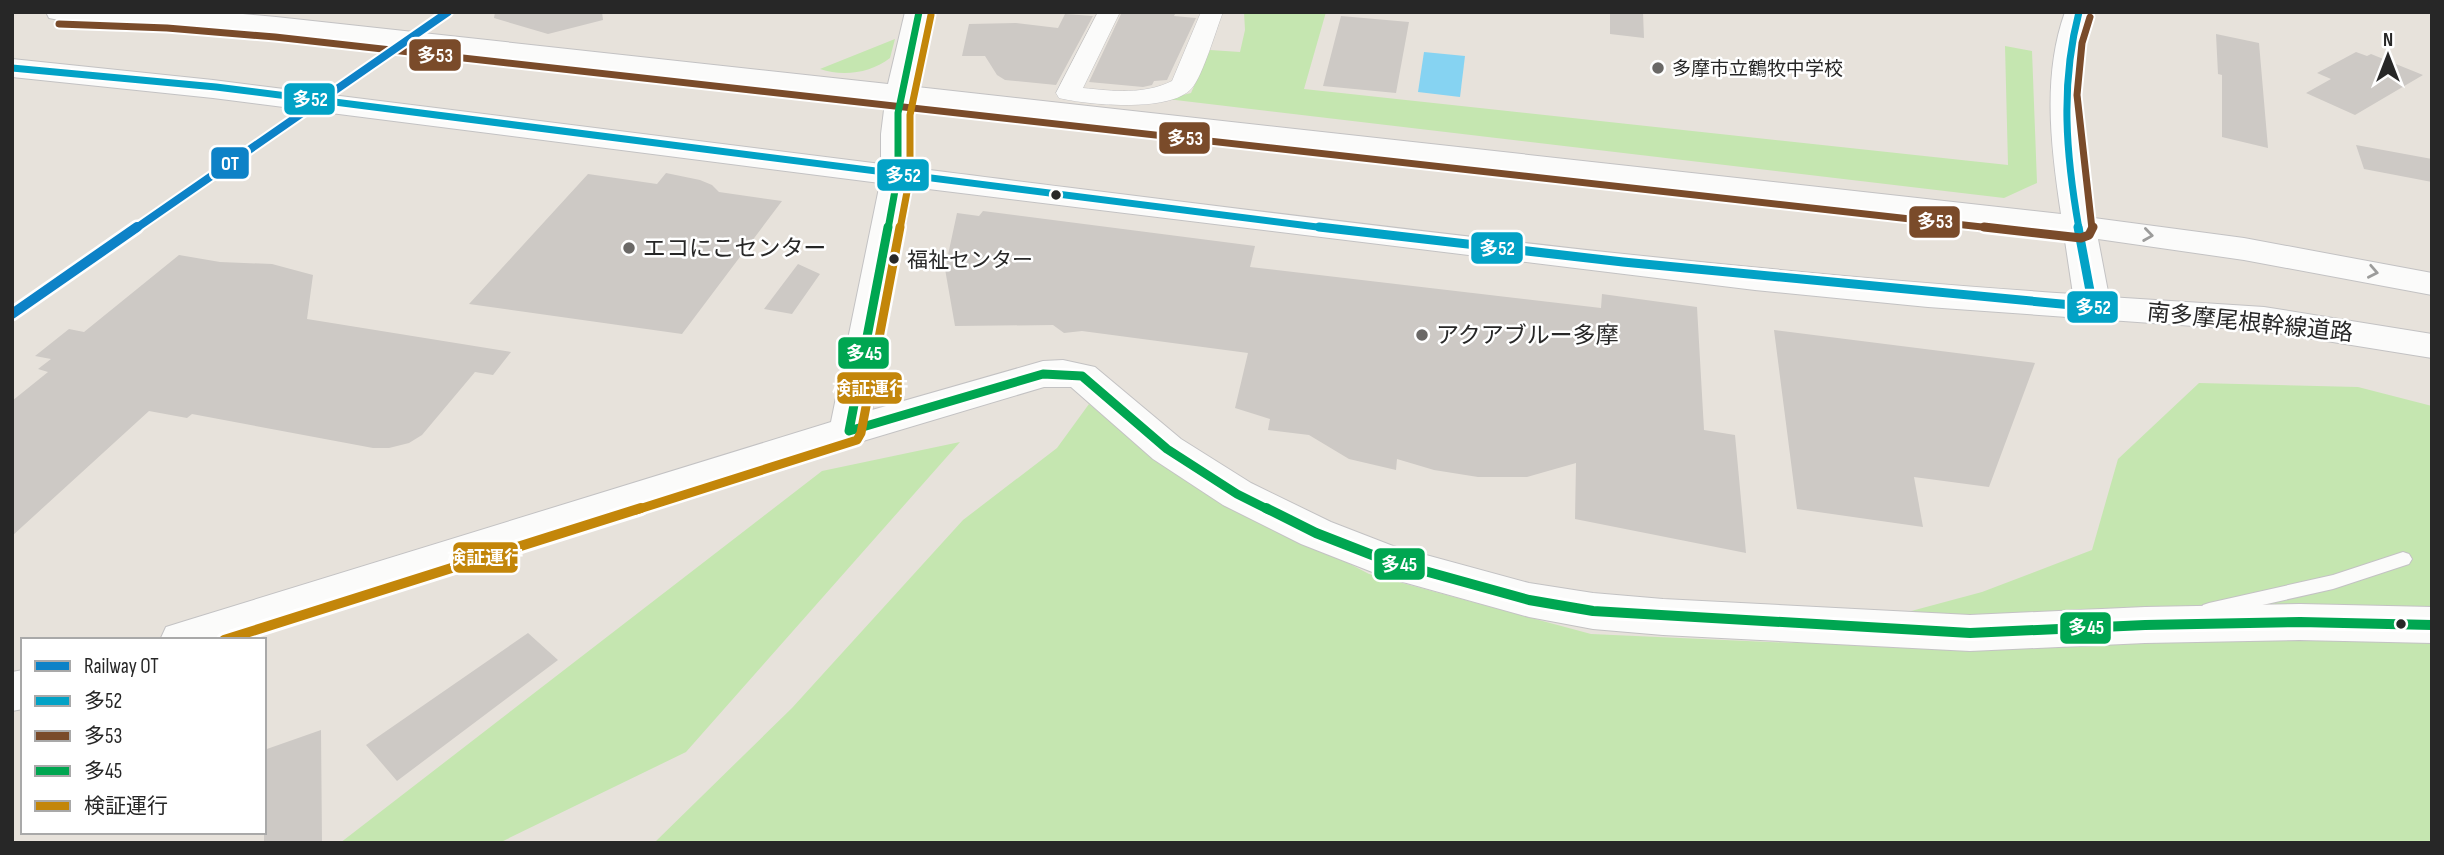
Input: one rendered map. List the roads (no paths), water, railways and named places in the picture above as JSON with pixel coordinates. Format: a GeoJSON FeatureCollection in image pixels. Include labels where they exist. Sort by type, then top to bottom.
{"type":"FeatureCollection","features":[{"type":"Feature","properties":{"kind":"main road"},"geometry":{"type":"LineString","coordinates":[[59,12],[221,20],[2081,226],[2244,249],[2432,284]]}},
{"type":"Feature","properties":{"kind":"main road"},"geometry":{"type":"LineString","coordinates":[[849,431],[898,174],[916,151],[914,97],[919,12]]}},
{"type":"Feature","properties":{"kind":"main road"},"geometry":{"type":"LineString","coordinates":[[914,97],[944,12]]}},
{"type":"Feature","properties":{"kind":"main road"},"geometry":{"type":"LineString","coordinates":[[2068,15],[2064,103],[2093,307]]}},
{"type":"Feature","properties":{"kind":"main road","name":"南多摩尾根幹線道路"},"geometry":{"type":"LineString","coordinates":[[12,68],[134,79],[1190,212],[1755,279],[2264,319],[2432,346]]}},
{"type":"Feature","properties":{"kind":"main road"},"geometry":{"type":"LineString","coordinates":[[188,638],[849,431],[1042,374],[1063,373],[1082,376],[1167,449],[1237,494],[1317,533],[1385,560],[1529,600],[1593,611],[1662,617],[1956,632],[2300,622],[2432,625]]}},
{"type":"Feature","properties":{"kind":"street"},"geometry":{"type":"LineString","coordinates":[[1109,12],[1068,93],[1115,99],[1171,92],[1182,85],[1212,12]]}},
{"type":"Feature","properties":{"kind":"lane"},"geometry":{"type":"LineString","coordinates":[[2145,625],[2333,582],[2403,559]]}},
{"type":"Feature","properties":{"kind":"water"},"geometry":{"type":"Polygon","coordinates":[[[1424,52],[1465,56],[1460,97],[1418,92],[1424,52]]]}},
{"type":"Feature","properties":{"kind":"rail line","name":"OT"},"geometry":{"type":"LineString","coordinates":[[12,314],[448,12]]}},
{"type":"Feature","properties":{"kind":"place","name":"多摩市立鶴牧中学校"},"geometry":{"type":"Point","coordinates":[1658,68]}},
{"type":"Feature","properties":{"kind":"place","name":"エコにこセンター"},"geometry":{"type":"Point","coordinates":[629,248]}},
{"type":"Feature","properties":{"kind":"place","name":"福祉センター"},"geometry":{"type":"Point","coordinates":[894,259]}},
{"type":"Feature","properties":{"kind":"place","name":"アクアブルー多摩"},"geometry":{"type":"Point","coordinates":[1422,335]}}]}
